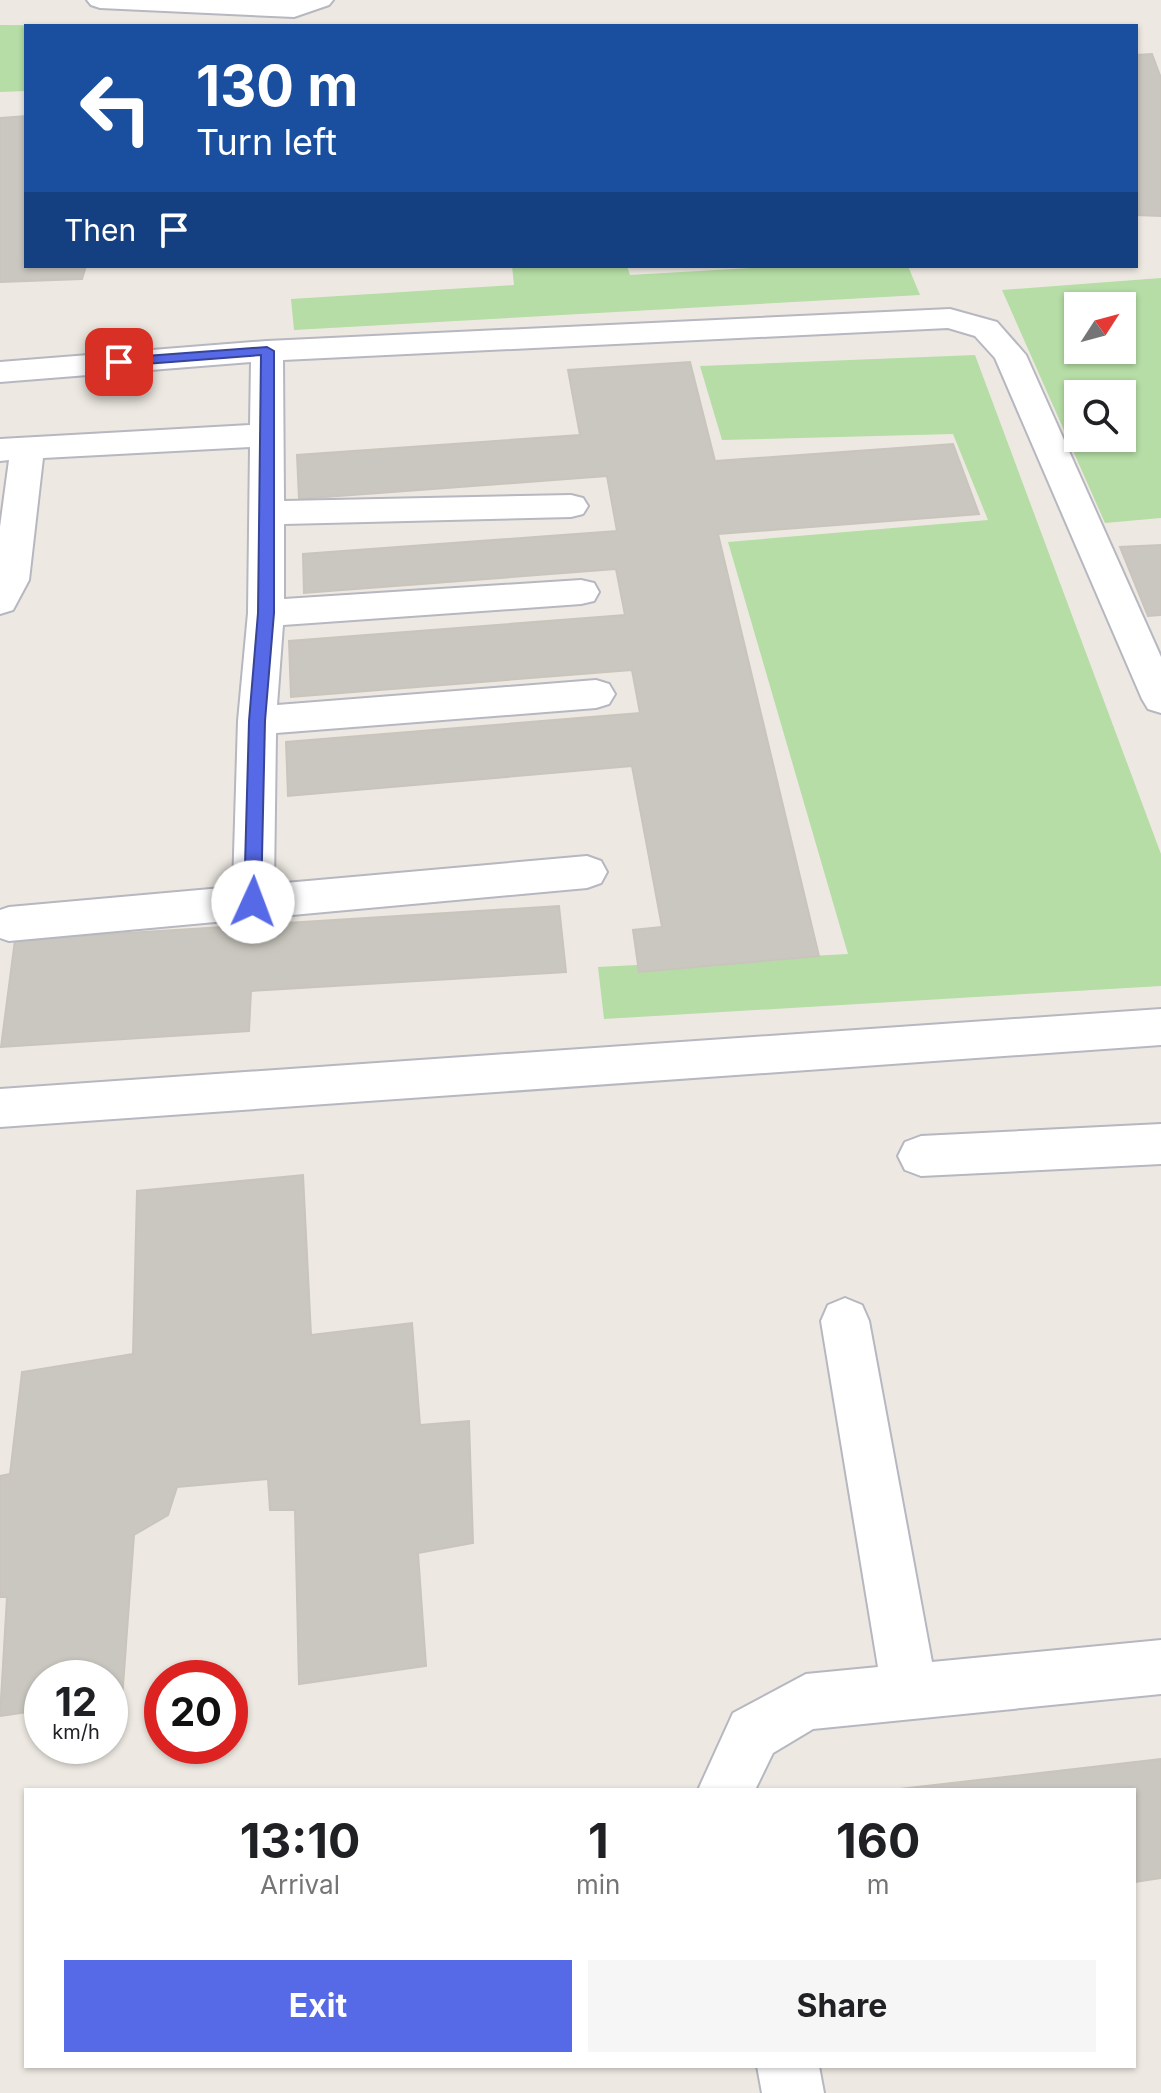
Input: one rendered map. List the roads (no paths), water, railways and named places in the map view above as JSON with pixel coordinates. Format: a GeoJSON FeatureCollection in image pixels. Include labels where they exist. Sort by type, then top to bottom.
{"type":"FeatureCollection","features":[{"type":"Feature","properties":{"kind":"street"},"geometry":{"type":"LineString","coordinates":[[69,1],[294,9],[320,0]]}},
{"type":"Feature","properties":{"kind":"street"},"geometry":{"type":"LineString","coordinates":[[0,372],[267,351],[950,318],[986,329],[1010,355],[1161,699]]}},
{"type":"Feature","properties":{"kind":"street"},"geometry":{"type":"LineString","coordinates":[[253,902],[257,721],[266,613],[267,351]]}},
{"type":"Feature","properties":{"kind":"street"},"geometry":{"type":"LineString","coordinates":[[0,601],[11,580],[14,450],[266,435]]}},
{"type":"Feature","properties":{"kind":"street"},"geometry":{"type":"LineString","coordinates":[[265,513],[571,506]]}},
{"type":"Feature","properties":{"kind":"street"},"geometry":{"type":"LineString","coordinates":[[266,613],[581,592]]}},
{"type":"Feature","properties":{"kind":"street"},"geometry":{"type":"LineString","coordinates":[[257,721],[596,694]]}},
{"type":"Feature","properties":{"kind":"street"},"geometry":{"type":"LineString","coordinates":[[9,924],[587,872]]}},
{"type":"Feature","properties":{"kind":"street"},"geometry":{"type":"LineString","coordinates":[[0,1108],[1161,1027]]}},
{"type":"Feature","properties":{"kind":"street"},"geometry":{"type":"LineString","coordinates":[[921,1156],[1161,1144]]}},
{"type":"Feature","properties":{"kind":"street"},"geometry":{"type":"LineString","coordinates":[[845,1321],[910,1693]]}},
{"type":"Feature","properties":{"kind":"street"},"geometry":{"type":"LineString","coordinates":[[727,1788],[753,1733],[806,1702],[1161,1667]]}},
{"type":"Feature","properties":{"kind":"street"},"geometry":{"type":"LineString","coordinates":[[788,2068],[793,2093]]}}]}
